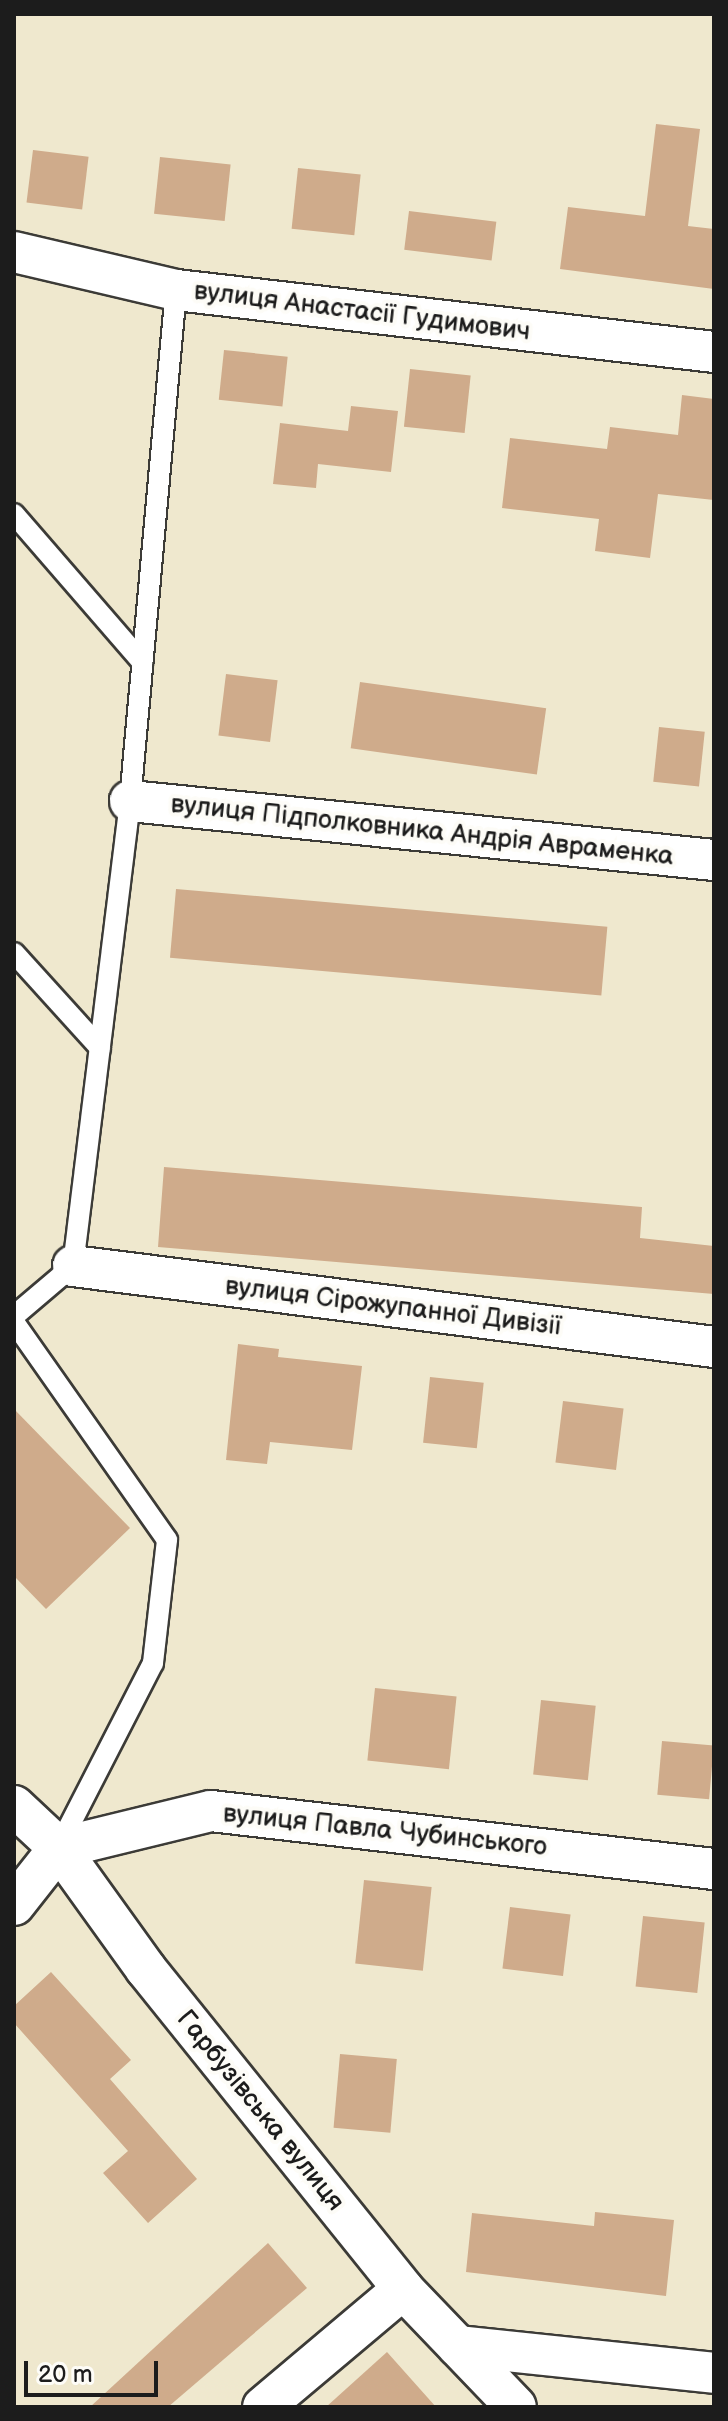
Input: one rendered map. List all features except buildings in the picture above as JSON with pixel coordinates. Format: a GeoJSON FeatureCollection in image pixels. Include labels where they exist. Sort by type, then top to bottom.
{"type":"FeatureCollection","features":[{"type":"Feature","properties":{"kind":"street","name":"вулиця Анастасії Гудимович"},"geometry":{"type":"LineString","coordinates":[[14,252],[176,290],[714,352]]}},
{"type":"Feature","properties":{"kind":"street","name":"вулиця Підполковника Андрія Авраменка"},"geometry":{"type":"LineString","coordinates":[[130,801],[714,860]]}},
{"type":"Feature","properties":{"kind":"street","name":"вулиця Сірожупанної Дивізії"},"geometry":{"type":"LineString","coordinates":[[73,1266],[714,1347]]}},
{"type":"Feature","properties":{"kind":"street","name":"Гарбузівська вулиця"},"geometry":{"type":"LineString","coordinates":[[14,1806],[59,1848],[146,1969],[403,2289],[516,2407]]}},
{"type":"Feature","properties":{"kind":"street","name":"вулиця Павла Чубинського"},"geometry":{"type":"LineString","coordinates":[[59,1848],[211,1811],[714,1869]]}},
{"type":"Feature","properties":{"kind":"street"},"geometry":{"type":"LineString","coordinates":[[14,1905],[59,1848]]}},
{"type":"Feature","properties":{"kind":"street"},"geometry":{"type":"LineString","coordinates":[[263,2407],[403,2289]]}},
{"type":"Feature","properties":{"kind":"street"},"geometry":{"type":"LineString","coordinates":[[458,2346],[714,2373]]}},
{"type":"Feature","properties":{"kind":"lane"},"geometry":{"type":"LineString","coordinates":[[14,1316],[73,1266],[130,801],[176,290]]}},
{"type":"Feature","properties":{"kind":"lane"},"geometry":{"type":"LineString","coordinates":[[14,514],[142,662]]}},
{"type":"Feature","properties":{"kind":"lane"},"geometry":{"type":"LineString","coordinates":[[14,953],[100,1048]]}},
{"type":"Feature","properties":{"kind":"lane"},"geometry":{"type":"LineString","coordinates":[[14,1322],[167,1540],[153,1663],[59,1848]]}}]}
